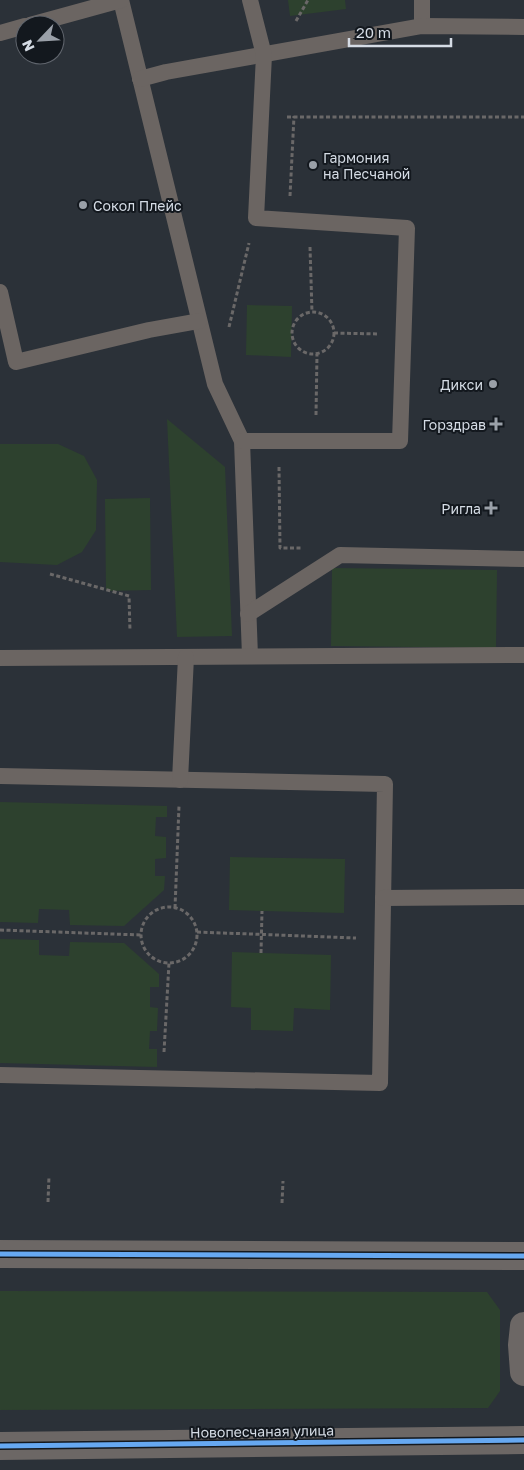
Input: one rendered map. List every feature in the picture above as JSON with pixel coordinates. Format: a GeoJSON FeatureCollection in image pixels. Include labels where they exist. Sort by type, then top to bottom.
{"type":"FeatureCollection","features":[{"type":"Feature","properties":{"kind":"main road"},"geometry":{"type":"LineString","coordinates":[[0,1254],[524,1256]]}},
{"type":"Feature","properties":{"kind":"main road"},"geometry":{"type":"LineString","coordinates":[[524,1326],[522,1345],[524,1372]]}},
{"type":"Feature","properties":{"kind":"main road","name":"Новопесчаная улица"},"geometry":{"type":"LineString","coordinates":[[0,1446],[524,1440]]}},
{"type":"Feature","properties":{"kind":"lane"},"geometry":{"type":"LineString","coordinates":[[65,15],[121,0],[215,384],[242,441],[250,656]]}},
{"type":"Feature","properties":{"kind":"lane"},"geometry":{"type":"LineString","coordinates":[[242,441],[400,440],[407,228],[256,218],[264,55],[250,0]]}},
{"type":"Feature","properties":{"kind":"lane"},"geometry":{"type":"LineString","coordinates":[[422,0],[422,26]]}},
{"type":"Feature","properties":{"kind":"lane"},"geometry":{"type":"LineString","coordinates":[[140,78],[422,26],[524,27]]}},
{"type":"Feature","properties":{"kind":"lane"},"geometry":{"type":"LineString","coordinates":[[0,33],[15,29]]}},
{"type":"Feature","properties":{"kind":"lane"},"geometry":{"type":"LineString","coordinates":[[0,292],[16,362],[149,330],[199,321]]}},
{"type":"Feature","properties":{"kind":"lane"},"geometry":{"type":"LineString","coordinates":[[248,614],[340,555],[524,559]]}},
{"type":"Feature","properties":{"kind":"lane"},"geometry":{"type":"LineString","coordinates":[[0,658],[524,655]]}},
{"type":"Feature","properties":{"kind":"lane"},"geometry":{"type":"LineString","coordinates":[[180,780],[186,657]]}},
{"type":"Feature","properties":{"kind":"lane"},"geometry":{"type":"LineString","coordinates":[[0,776],[385,784],[380,1082],[0,1075]]}},
{"type":"Feature","properties":{"kind":"lane"},"geometry":{"type":"LineString","coordinates":[[383,898],[524,897]]}},
{"type":"Feature","properties":{"kind":"path"},"geometry":{"type":"LineString","coordinates":[[289,220],[294,116]]}},
{"type":"Feature","properties":{"kind":"path"},"geometry":{"type":"LineString","coordinates":[[261,117],[524,117]]}},
{"type":"Feature","properties":{"kind":"path"},"geometry":{"type":"LineString","coordinates":[[228,328],[256,218]]}},
{"type":"Feature","properties":{"kind":"path"},"geometry":{"type":"LineString","coordinates":[[309,221],[312,312]]}},
{"type":"Feature","properties":{"kind":"path"},"geometry":{"type":"LineString","coordinates":[[312,312],[325,315],[331,320],[334,334],[329,347],[317,354],[303,351],[294,341],[292,335],[293,328],[300,316],[312,312]]}},
{"type":"Feature","properties":{"kind":"path"},"geometry":{"type":"LineString","coordinates":[[334,334],[403,335]]}},
{"type":"Feature","properties":{"kind":"path"},"geometry":{"type":"LineString","coordinates":[[315,441],[317,354]]}},
{"type":"Feature","properties":{"kind":"path"},"geometry":{"type":"LineString","coordinates":[[278,441],[280,548],[311,548],[340,555]]}},
{"type":"Feature","properties":{"kind":"path"},"geometry":{"type":"LineString","coordinates":[[50,574],[129,596],[129,657]]}},
{"type":"Feature","properties":{"kind":"path"},"geometry":{"type":"LineString","coordinates":[[174,908],[180,780]]}},
{"type":"Feature","properties":{"kind":"path"},"geometry":{"type":"LineString","coordinates":[[174,908],[189,916],[197,932],[196,941],[192,950],[178,962],[160,962],[152,958],[142,944],[141,935],[145,920],[151,914],[158,909],[174,908]]}},
{"type":"Feature","properties":{"kind":"path"},"geometry":{"type":"LineString","coordinates":[[261,953],[262,911]]}},
{"type":"Feature","properties":{"kind":"path"},"geometry":{"type":"LineString","coordinates":[[0,930],[141,935]]}},
{"type":"Feature","properties":{"kind":"path"},"geometry":{"type":"LineString","coordinates":[[197,932],[381,939]]}},
{"type":"Feature","properties":{"kind":"path"},"geometry":{"type":"LineString","coordinates":[[162,1078],[169,963]]}},
{"type":"Feature","properties":{"kind":"path"},"geometry":{"type":"LineString","coordinates":[[48,1202],[49,1176]]}},
{"type":"Feature","properties":{"kind":"path"},"geometry":{"type":"LineString","coordinates":[[282,1203],[283,1181]]}},
{"type":"Feature","properties":{"kind":"green space"},"geometry":{"type":"Polygon","coordinates":[[[288,0],[345,0],[346,9],[290,16],[288,0]]]}},
{"type":"Feature","properties":{"kind":"green space"},"geometry":{"type":"Polygon","coordinates":[[[247,305],[292,306],[291,357],[246,355],[247,305]]]}},
{"type":"Feature","properties":{"kind":"green space"},"geometry":{"type":"Polygon","coordinates":[[[167,419],[225,467],[232,636],[177,637],[167,419]]]}},
{"type":"Feature","properties":{"kind":"green space"},"geometry":{"type":"Polygon","coordinates":[[[0,444],[58,444],[84,456],[97,480],[96,530],[82,552],[57,565],[0,562],[0,444]]]}},
{"type":"Feature","properties":{"kind":"green space"},"geometry":{"type":"Polygon","coordinates":[[[150,498],[151,590],[106,591],[105,499],[150,498]]]}},
{"type":"Feature","properties":{"kind":"green space"},"geometry":{"type":"Polygon","coordinates":[[[332,568],[497,570],[496,648],[331,646],[332,568]]]}},
{"type":"Feature","properties":{"kind":"green space"},"geometry":{"type":"Polygon","coordinates":[[[0,802],[167,806],[167,817],[156,817],[155,836],[166,837],[166,858],[155,859],[155,876],[165,876],[164,890],[124,926],[70,925],[69,910],[39,909],[38,923],[0,922],[0,802]]]}},
{"type":"Feature","properties":{"kind":"green space"},"geometry":{"type":"Polygon","coordinates":[[[230,857],[345,859],[344,913],[229,910],[230,857]]]}},
{"type":"Feature","properties":{"kind":"green space"},"geometry":{"type":"Polygon","coordinates":[[[0,939],[39,940],[39,955],[69,956],[70,942],[124,943],[159,974],[159,987],[150,987],[150,1007],[158,1008],[157,1031],[150,1031],[149,1049],[157,1049],[157,1067],[0,1063],[0,939]]]}},
{"type":"Feature","properties":{"kind":"green space"},"geometry":{"type":"Polygon","coordinates":[[[232,952],[331,955],[330,1010],[294,1008],[293,1031],[251,1030],[251,1008],[231,1007],[232,952]]]}},
{"type":"Feature","properties":{"kind":"green space"},"geometry":{"type":"Polygon","coordinates":[[[0,1291],[487,1292],[500,1310],[500,1391],[488,1408],[0,1410],[0,1291]]]}},
{"type":"Feature","properties":{"kind":"cycle path"},"geometry":{"type":"LineString","coordinates":[[0,1254],[524,1256]]}},
{"type":"Feature","properties":{"kind":"cycle path"},"geometry":{"type":"LineString","coordinates":[[0,1446],[524,1440]]}},
{"type":"Feature","properties":{"kind":"place","name":"Гармония на Песчаной"},"geometry":{"type":"Point","coordinates":[313,165]}},
{"type":"Feature","properties":{"kind":"place","name":"Сокол Плейс"},"geometry":{"type":"Point","coordinates":[83,205]}},
{"type":"Feature","properties":{"kind":"place","name":"Дикси"},"geometry":{"type":"Point","coordinates":[493,384]}},
{"type":"Feature","properties":{"kind":"place","name":"Горздрав"},"geometry":{"type":"Point","coordinates":[496,424]}},
{"type":"Feature","properties":{"kind":"place","name":"Ригла"},"geometry":{"type":"Point","coordinates":[491,508]}}]}
